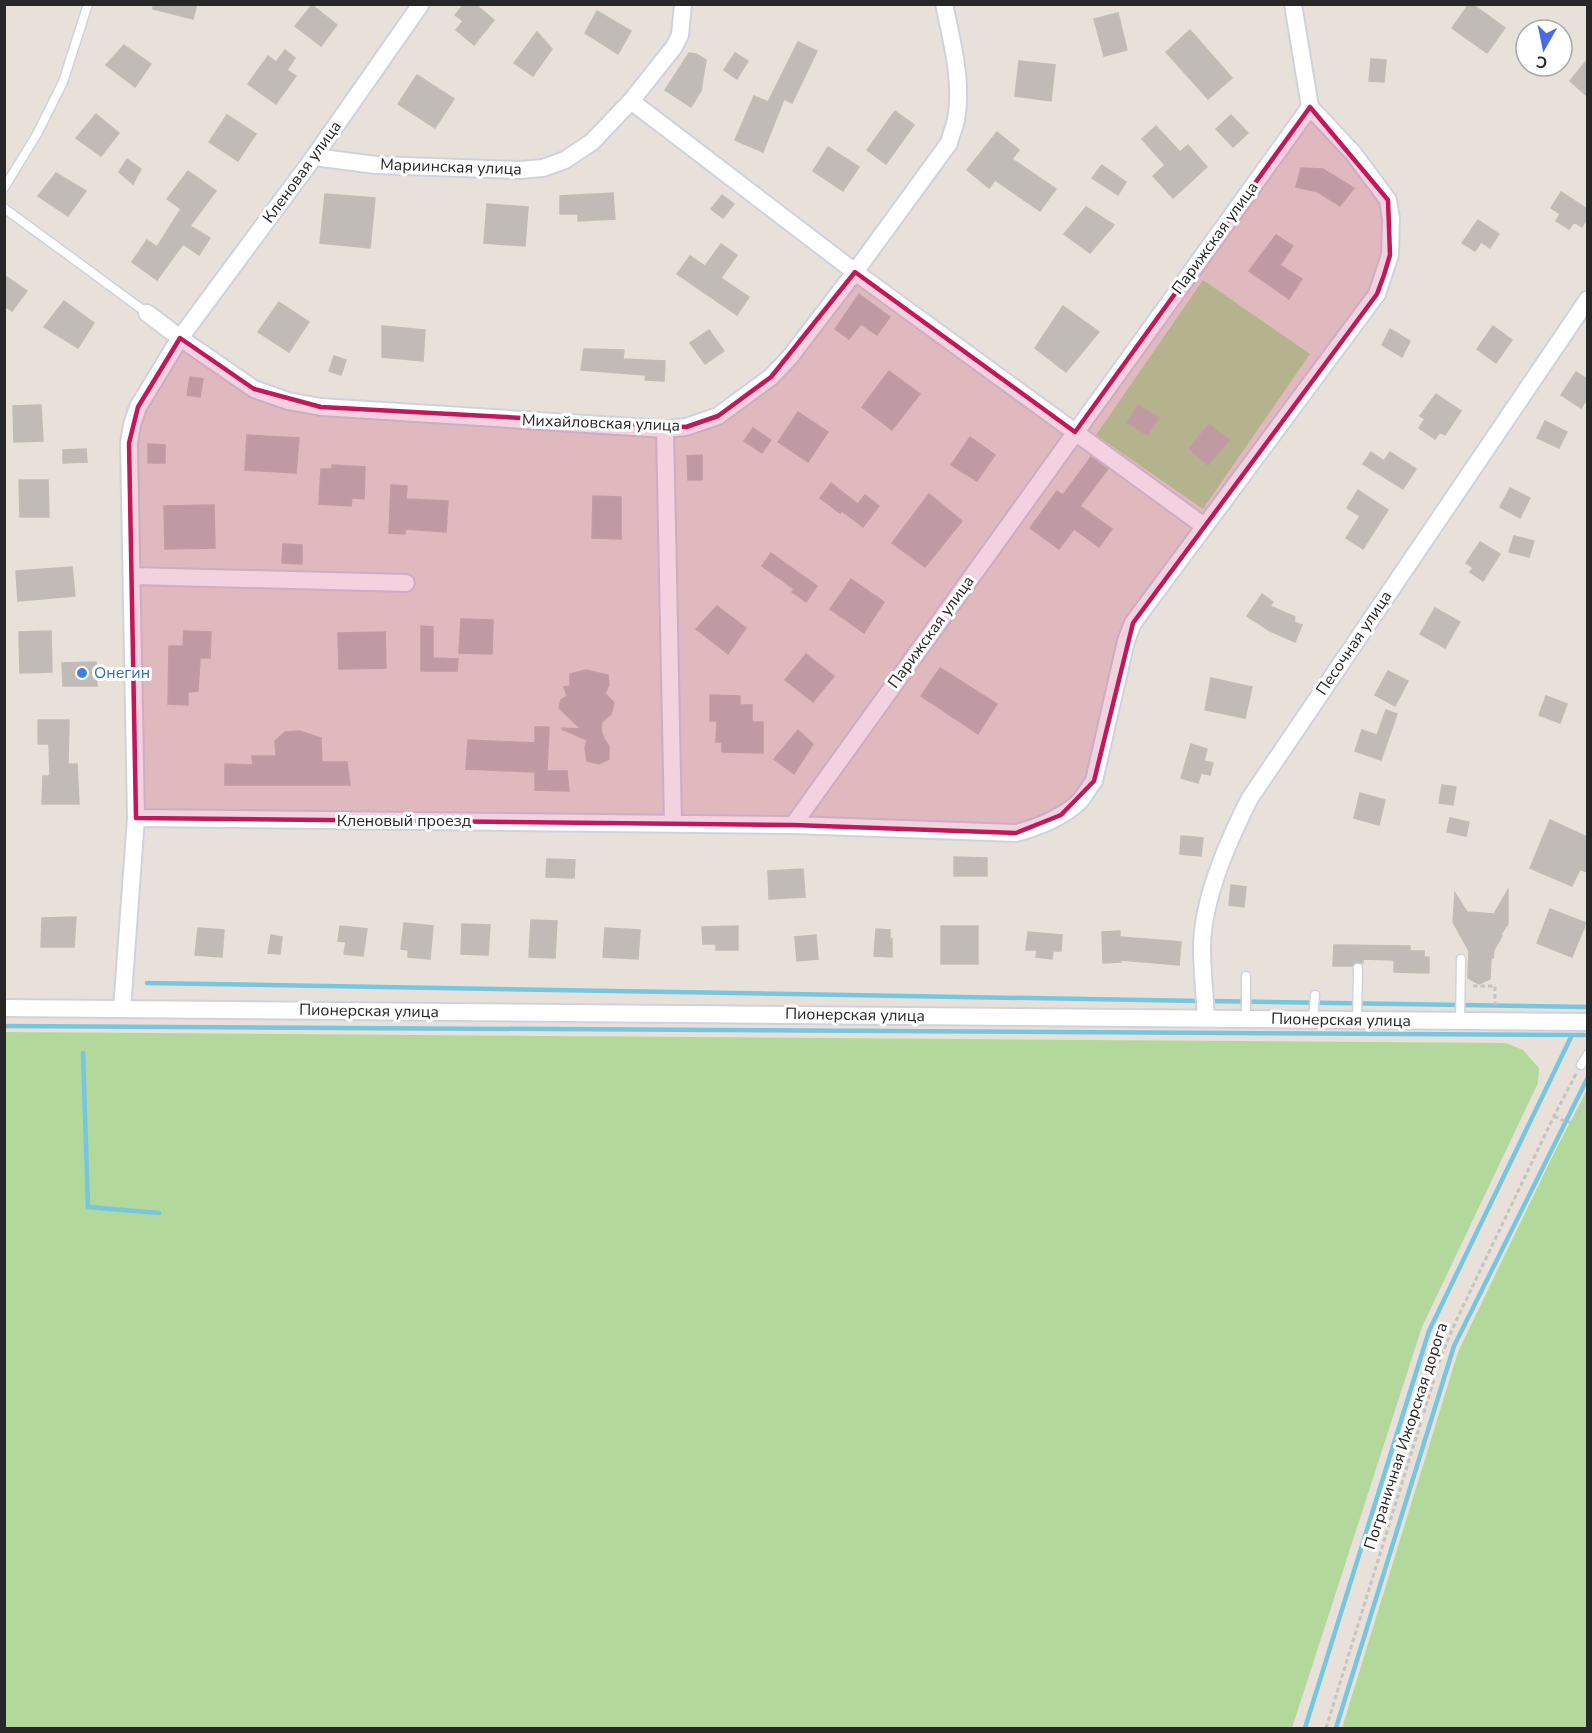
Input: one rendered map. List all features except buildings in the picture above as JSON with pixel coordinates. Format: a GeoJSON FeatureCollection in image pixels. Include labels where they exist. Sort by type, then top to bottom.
{"type":"FeatureCollection","features":[{"type":"Feature","properties":{"kind":"street","name":"Кленовая улица"},"geometry":{"type":"LineString","coordinates":[[122,1009],[135,819],[133,576],[129,443],[132,425],[138,407],[180,338],[314,157],[421,4]]}},
{"type":"Feature","properties":{"kind":"street","name":"Мариинская улица"},"geometry":{"type":"LineString","coordinates":[[314,157],[376,165],[520,170],[543,168],[566,160],[592,142],[632,101],[674,47],[680,35],[683,4]]}},
{"type":"Feature","properties":{"kind":"street","name":"Михайловская улица"},"geometry":{"type":"LineString","coordinates":[[147,313],[254,389],[288,401],[321,407],[665,429],[687,427],[718,416],[771,377],[790,357],[949,143],[956,120],[958,86],[957,67],[944,4]]}},
{"type":"Feature","properties":{"kind":"street"},"geometry":{"type":"LineString","coordinates":[[665,429],[673,823],[1016,833],[1041,826],[1061,815],[1081,800],[1094,781],[1126,641],[1133,623],[1377,294],[1390,255],[1391,219],[1388,200],[1353,153],[1310,107],[1293,4]]}},
{"type":"Feature","properties":{"kind":"street"},"geometry":{"type":"LineString","coordinates":[[632,101],[855,272],[1204,526]]}},
{"type":"Feature","properties":{"kind":"street","name":"Парижская улица"},"geometry":{"type":"LineString","coordinates":[[793,825],[1310,107]]}},
{"type":"Feature","properties":{"kind":"street","name":"Песочная улица"},"geometry":{"type":"LineString","coordinates":[[1206,1018],[1202,946],[1207,911],[1225,852],[1250,798],[1587,299]]}},
{"type":"Feature","properties":{"kind":"street"},"geometry":{"type":"LineString","coordinates":[[133,576],[406,583]]}},
{"type":"Feature","properties":{"kind":"street","name":"Кленовый проезд"},"geometry":{"type":"LineString","coordinates":[[135,819],[673,823]]}},
{"type":"Feature","properties":{"kind":"street","name":"Пионерская улица"},"geometry":{"type":"LineString","coordinates":[[4,1008],[1587,1022]]}},
{"type":"Feature","properties":{"kind":"lane"},"geometry":{"type":"LineString","coordinates":[[4,188],[37,134],[63,82],[88,4]]}},
{"type":"Feature","properties":{"kind":"lane"},"geometry":{"type":"LineString","coordinates":[[4,208],[147,313]]}},
{"type":"Feature","properties":{"kind":"lane"},"geometry":{"type":"LineString","coordinates":[[1460,1021],[1461,959]]}},
{"type":"Feature","properties":{"kind":"lane"},"geometry":{"type":"LineString","coordinates":[[1357,1020],[1358,968]]}},
{"type":"Feature","properties":{"kind":"lane"},"geometry":{"type":"LineString","coordinates":[[1246,976],[1246,1019]]}},
{"type":"Feature","properties":{"kind":"lane"},"geometry":{"type":"LineString","coordinates":[[1313,1019],[1314,995]]}},
{"type":"Feature","properties":{"kind":"lane"},"geometry":{"type":"LineString","coordinates":[[1581,1065],[1587,1054]]}},
{"type":"Feature","properties":{"kind":"path"},"geometry":{"type":"LineString","coordinates":[[1461,986],[1496,986],[1495,997]]}},
{"type":"Feature","properties":{"kind":"path","name":"Пограничная Ижорская дорога"},"geometry":{"type":"LineString","coordinates":[[1326,1728],[1442,1354],[1554,1116],[1581,1065]]}},
{"type":"Feature","properties":{"kind":"path"},"geometry":{"type":"LineString","coordinates":[[1554,1116],[1572,1123],[1579,1118],[1587,1099]]}},
{"type":"Feature","properties":{"kind":"highlighted area"},"geometry":{"type":"Polygon","coordinates":[[[1310,107],[1388,200],[1390,255],[1384,275],[1377,294],[1133,623],[1094,781],[1061,815],[1016,833],[793,825],[136,818],[129,443],[138,407],[180,338],[254,389],[321,407],[686,427],[718,416],[771,377],[855,272],[1075,432],[1310,107]]]}},
{"type":"Feature","properties":{"kind":"green space"},"geometry":{"type":"Polygon","coordinates":[[[1203,280],[1310,354],[1203,509],[1096,435],[1203,280]]]}},
{"type":"Feature","properties":{"kind":"green space"},"geometry":{"type":"Polygon","coordinates":[[[5,1032],[1506,1043],[1523,1050],[1539,1068],[1538,1083],[1422,1327],[1292,1728],[5,1728],[5,1032]]]}},
{"type":"Feature","properties":{"kind":"green space"},"geometry":{"type":"Polygon","coordinates":[[[1587,1090],[1587,1728],[1342,1728],[1458,1352],[1587,1090]]]}},
{"type":"Feature","properties":{"kind":"waterway"},"geometry":{"type":"LineString","coordinates":[[147,983],[1200,1001]]}},
{"type":"Feature","properties":{"kind":"waterway"},"geometry":{"type":"LineString","coordinates":[[1209,1001],[1588,1007]]}},
{"type":"Feature","properties":{"kind":"waterway"},"geometry":{"type":"LineString","coordinates":[[4,1026],[1584,1035]]}},
{"type":"Feature","properties":{"kind":"waterway"},"geometry":{"type":"LineString","coordinates":[[1305,1728],[1429,1331],[1572,1035]]}},
{"type":"Feature","properties":{"kind":"waterway"},"geometry":{"type":"LineString","coordinates":[[83,1053],[88,1207],[159,1213]]}},
{"type":"Feature","properties":{"kind":"waterway"},"geometry":{"type":"LineString","coordinates":[[1336,1728],[1454,1346],[1588,1077]]}},
{"type":"Feature","properties":{"kind":"place","name":"Онегин"},"geometry":{"type":"Point","coordinates":[82,673]}}]}
